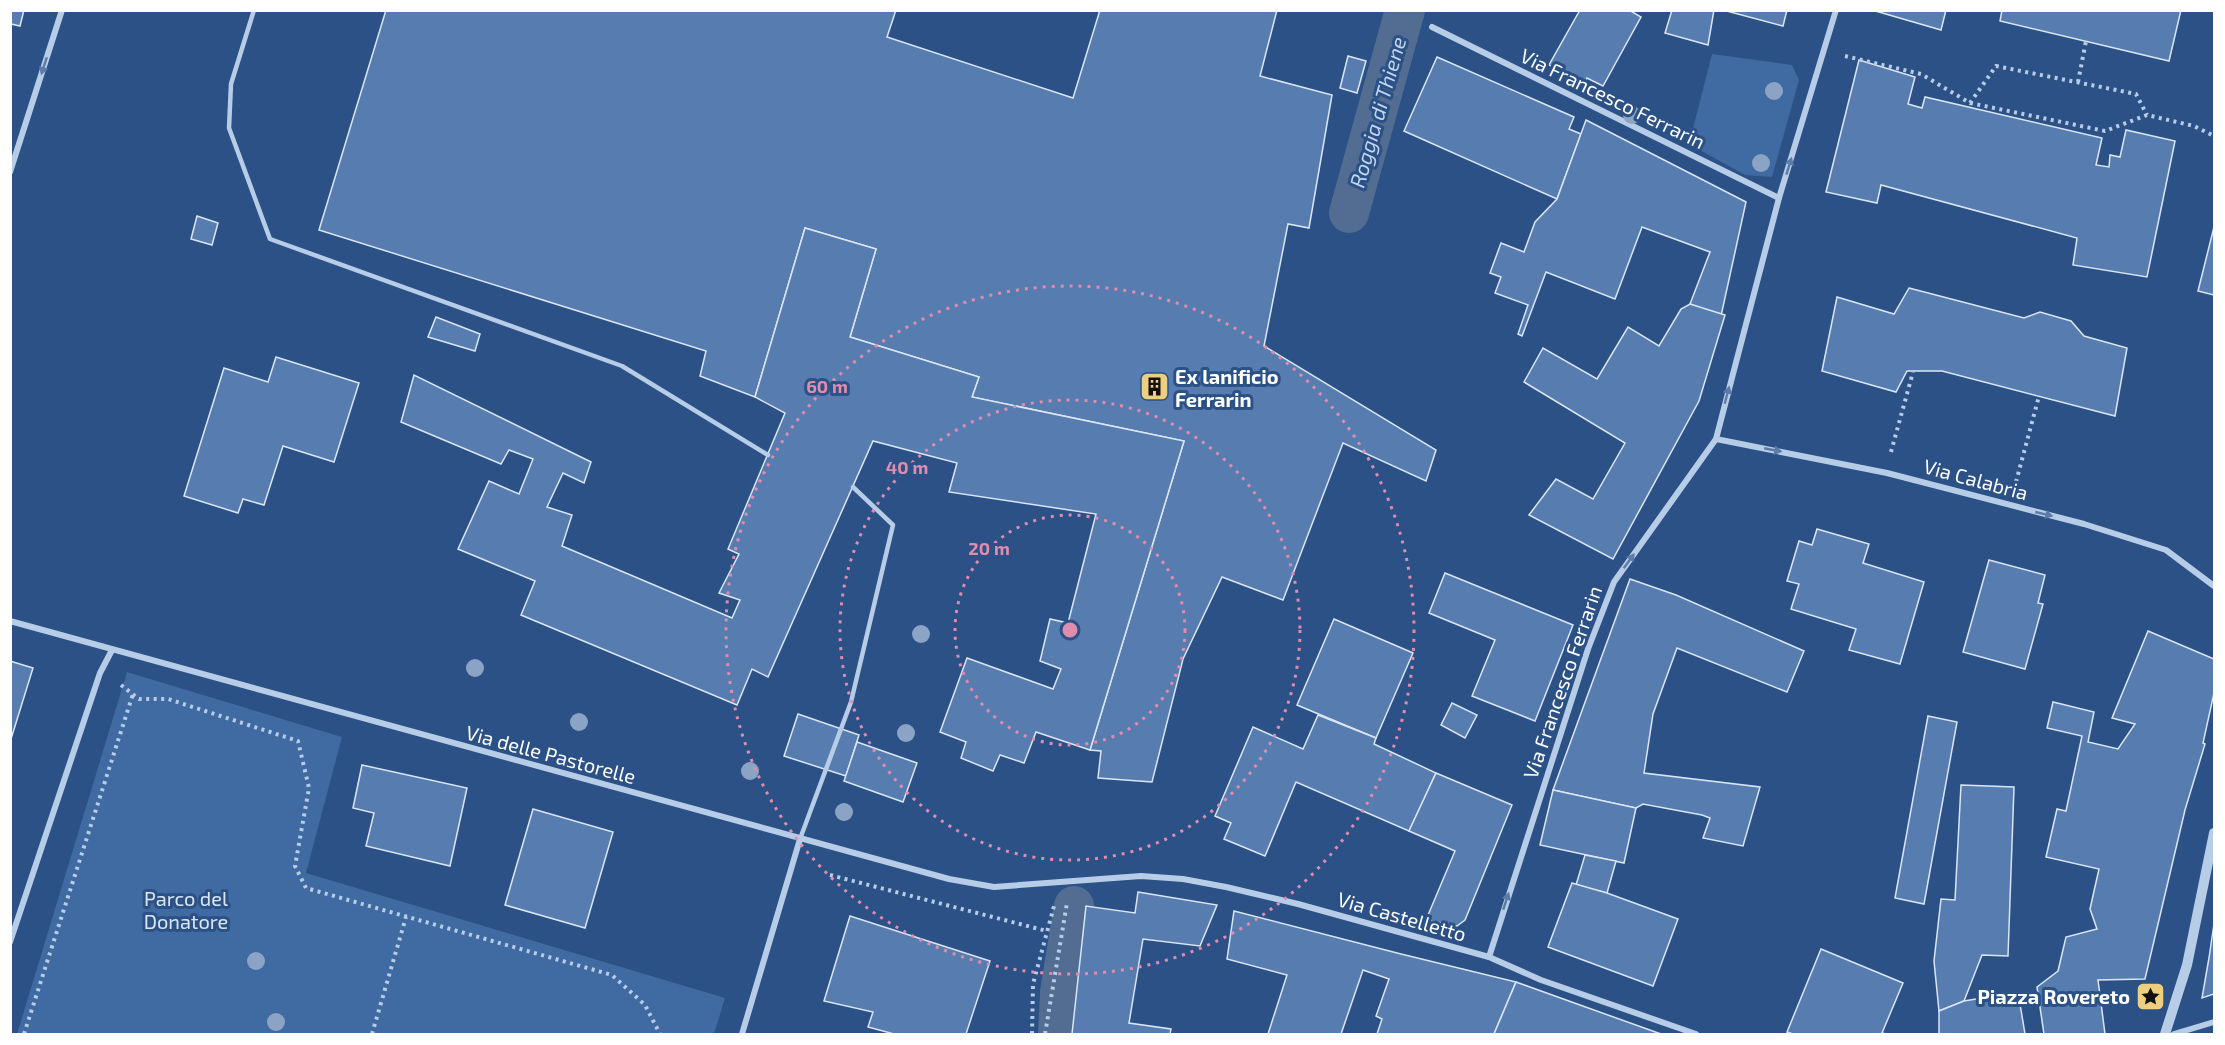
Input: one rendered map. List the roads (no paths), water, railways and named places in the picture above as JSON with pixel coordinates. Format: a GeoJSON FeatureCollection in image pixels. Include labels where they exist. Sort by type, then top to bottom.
{"type":"FeatureCollection","features":[{"type":"Feature","properties":{"kind":"street"},"geometry":{"type":"LineString","coordinates":[[10,172],[62,10]]}},
{"type":"Feature","properties":{"kind":"street","name":"Via Francesco Ferrarin"},"geometry":{"type":"LineString","coordinates":[[1489,957],[1588,649],[1614,582],[1716,439],[1779,198],[1836,10]]}},
{"type":"Feature","properties":{"kind":"street","name":"Via Francesco Ferrarin"},"geometry":{"type":"LineString","coordinates":[[1432,27],[1779,198]]}},
{"type":"Feature","properties":{"kind":"street","name":"Via Calabria"},"geometry":{"type":"LineString","coordinates":[[1716,439],[1887,473],[2084,524],[2166,550],[2214,586]]}},
{"type":"Feature","properties":{"kind":"street","name":"Via delle Pastorelle"},"geometry":{"type":"LineString","coordinates":[[10,621],[949,879],[994,887],[1088,881]]}},
{"type":"Feature","properties":{"kind":"street"},"geometry":{"type":"LineString","coordinates":[[10,942],[102,669],[112,650]]}},
{"type":"Feature","properties":{"kind":"street"},"geometry":{"type":"LineString","coordinates":[[2165,1035],[2187,965],[2214,833]]}},
{"type":"Feature","properties":{"kind":"street"},"geometry":{"type":"LineString","coordinates":[[742,1035],[800,839]]}},
{"type":"Feature","properties":{"kind":"street","name":"Via Castelletto"},"geometry":{"type":"LineString","coordinates":[[1088,881],[1141,876],[1183,879],[1298,904],[1489,957],[1541,980],[1696,1035]]}},
{"type":"Feature","properties":{"kind":"street"},"geometry":{"type":"LineString","coordinates":[[2174,1035],[2214,1022]]}},
{"type":"Feature","properties":{"kind":"lane"},"geometry":{"type":"LineString","coordinates":[[254,10],[231,84],[229,128],[270,239],[622,366],[768,455]]}},
{"type":"Feature","properties":{"kind":"lane"},"geometry":{"type":"LineString","coordinates":[[800,839],[851,702],[893,525],[853,487]]}},
{"type":"Feature","properties":{"kind":"waterway","name":"Roggia di Thiene"},"geometry":{"type":"LineString","coordinates":[[1349,213],[1405,10]]}},
{"type":"Feature","properties":{"kind":"waterway","name":"Roggia di Thiene"},"geometry":{"type":"LineString","coordinates":[[1058,1034],[1060,992],[1074,906]]}},
{"type":"Feature","properties":{"kind":"place","name":"Ex lanificio Ferrarin"},"geometry":{"type":"Point","coordinates":[1154,387]}},
{"type":"Feature","properties":{"kind":"place","name":"Piazza Rovereto"},"geometry":{"type":"Point","coordinates":[2151,996]}},
{"type":"Feature","properties":{"kind":"park label","name":"Parco del Donatore"},"geometry":{"type":"Point","coordinates":[186,910]}}]}
